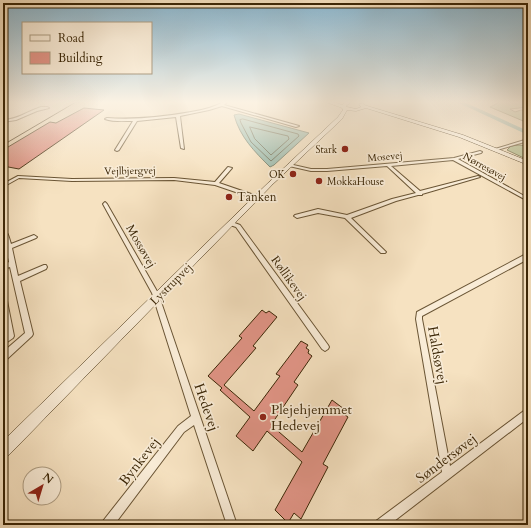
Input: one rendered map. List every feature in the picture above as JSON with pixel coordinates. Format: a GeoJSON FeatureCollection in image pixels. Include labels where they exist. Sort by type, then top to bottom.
{"type":"FeatureCollection","features":[{"type":"Feature","properties":{"kind":"street"},"geometry":{"type":"LineString","coordinates":[[117,150],[131,127]]}},
{"type":"Feature","properties":{"kind":"street"},"geometry":{"type":"LineString","coordinates":[[180,127],[183,148]]}},
{"type":"Feature","properties":{"kind":"street","name":"Lystrupvej"},"geometry":{"type":"LineString","coordinates":[[3,451],[290,165],[331,127]]}},
{"type":"Feature","properties":{"kind":"street"},"geometry":{"type":"LineString","coordinates":[[434,127],[497,149],[528,163]]}},
{"type":"Feature","properties":{"kind":"street"},"geometry":{"type":"LineString","coordinates":[[497,149],[528,140]]}},
{"type":"Feature","properties":{"kind":"street","name":"Mosevej"},"geometry":{"type":"LineString","coordinates":[[290,165],[311,170],[328,170],[454,159],[480,152]]}},
{"type":"Feature","properties":{"kind":"street","name":"Nørresøvej"},"geometry":{"type":"LineString","coordinates":[[454,159],[528,200]]}},
{"type":"Feature","properties":{"kind":"street"},"geometry":{"type":"LineString","coordinates":[[388,165],[420,194]]}},
{"type":"Feature","properties":{"kind":"street"},"geometry":{"type":"LineString","coordinates":[[216,184],[230,168]]}},
{"type":"Feature","properties":{"kind":"street","name":"Vejlbjergvej"},"geometry":{"type":"LineString","coordinates":[[3,186],[18,177],[72,180],[174,179],[216,184],[258,198]]}},
{"type":"Feature","properties":{"kind":"street"},"geometry":{"type":"LineString","coordinates":[[297,216],[318,211],[347,217],[478,177]]}},
{"type":"Feature","properties":{"kind":"street","name":"Mossøvej"},"geometry":{"type":"LineString","coordinates":[[105,204],[156,299]]}},
{"type":"Feature","properties":{"kind":"street"},"geometry":{"type":"LineString","coordinates":[[347,217],[382,252]]}},
{"type":"Feature","properties":{"kind":"street","name":"Røllikevej"},"geometry":{"type":"LineString","coordinates":[[232,224],[238,226],[326,347]]}},
{"type":"Feature","properties":{"kind":"street"},"geometry":{"type":"LineString","coordinates":[[3,232],[6,235],[30,334],[3,357]]}},
{"type":"Feature","properties":{"kind":"street"},"geometry":{"type":"LineString","coordinates":[[9,247],[34,238]]}},
{"type":"Feature","properties":{"kind":"street","name":"Haldsøvej"},"geometry":{"type":"LineString","coordinates":[[447,475],[419,314],[528,256]]}},
{"type":"Feature","properties":{"kind":"street"},"geometry":{"type":"LineString","coordinates":[[3,268],[13,263]]}},
{"type":"Feature","properties":{"kind":"street"},"geometry":{"type":"LineString","coordinates":[[17,279],[44,267]]}},
{"type":"Feature","properties":{"kind":"street"},"geometry":{"type":"LineString","coordinates":[[3,296],[10,336],[3,342]]}},
{"type":"Feature","properties":{"kind":"street","name":"Hedevej"},"geometry":{"type":"LineString","coordinates":[[156,299],[232,525]]}},
{"type":"Feature","properties":{"kind":"street","name":"Søndersøvej"},"geometry":{"type":"LineString","coordinates":[[380,525],[528,413]]}},
{"type":"Feature","properties":{"kind":"street","name":"Bynkevej"},"geometry":{"type":"LineString","coordinates":[[107,525],[181,430],[196,418]]}},
{"type":"Feature","properties":{"kind":"green space"},"geometry":{"type":"Polygon","coordinates":[[[511,146],[528,146],[528,160],[507,150],[511,146]]]}},
{"type":"Feature","properties":{"kind":"water"},"geometry":{"type":"Polygon","coordinates":[[[239,127],[286,127],[309,133],[270,167],[253,149],[239,127]]]}},
{"type":"Feature","properties":{"kind":"building"},"geometry":{"type":"Polygon","coordinates":[[[42,127],[80,127],[19,169],[3,166],[3,150],[42,127]]]}},
{"type":"Feature","properties":{"kind":"building","name":"Plejehjemmet Hedevej"},"geometry":{"type":"Polygon","coordinates":[[[262,310],[266,313],[269,311],[277,317],[253,346],[256,348],[224,385],[254,411],[280,376],[276,374],[301,341],[308,345],[306,348],[309,350],[308,353],[312,356],[294,382],[298,385],[271,425],[302,452],[332,400],[344,409],[342,413],[348,417],[323,464],[328,467],[301,519],[294,513],[288,523],[275,510],[302,462],[267,431],[253,451],[236,436],[250,417],[220,390],[222,388],[208,376],[242,338],[239,336],[262,310]]]}},
{"type":"Feature","properties":{"kind":"waterway"},"geometry":{"type":"LineString","coordinates":[[514,127],[528,133]]}},
{"type":"Feature","properties":{"kind":"tram line"},"geometry":{"type":"LineString","coordinates":[[3,145],[34,127]]}},
{"type":"Feature","properties":{"kind":"place","name":"Stark"},"geometry":{"type":"Point","coordinates":[345,149]}},
{"type":"Feature","properties":{"kind":"place","name":"OK"},"geometry":{"type":"Point","coordinates":[293,174]}},
{"type":"Feature","properties":{"kind":"place","name":"MokkaHouse"},"geometry":{"type":"Point","coordinates":[319,181]}},
{"type":"Feature","properties":{"kind":"place","name":"Tanken"},"geometry":{"type":"Point","coordinates":[229,197]}},
{"type":"Feature","properties":{"kind":"place","name":"Plejehjemmet Hedevej"},"geometry":{"type":"Point","coordinates":[263,417]}}]}
